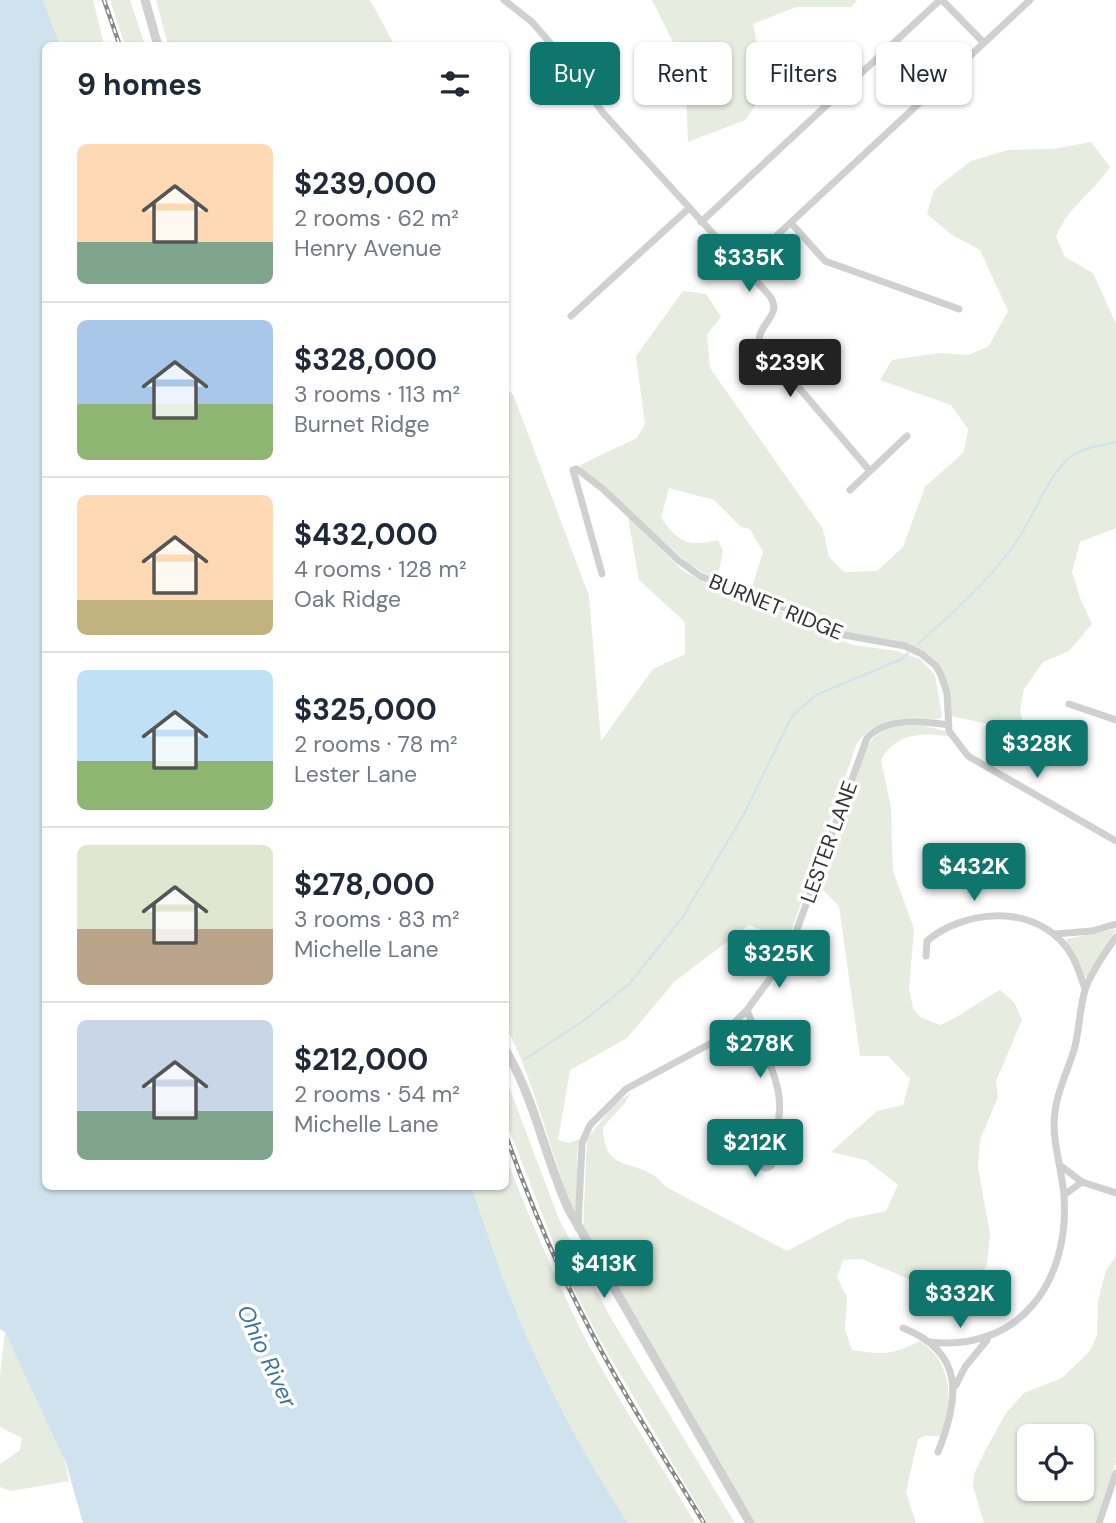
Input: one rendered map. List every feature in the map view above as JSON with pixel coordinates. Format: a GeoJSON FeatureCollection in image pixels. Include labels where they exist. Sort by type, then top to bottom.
{"type":"FeatureCollection","features":[{"type":"Feature","properties":{"kind":"street"},"geometry":{"type":"LineString","coordinates":[[145,0],[157,42]]}},
{"type":"Feature","properties":{"kind":"street"},"geometry":{"type":"LineString","coordinates":[[504,0],[532,22],[558,52],[587,94],[688,209],[774,301],[773,316],[760,330],[759,341],[870,471]]}},
{"type":"Feature","properties":{"kind":"street"},"geometry":{"type":"LineString","coordinates":[[701,222],[941,0],[984,43]]}},
{"type":"Feature","properties":{"kind":"street"},"geometry":{"type":"LineString","coordinates":[[743,267],[1030,0]]}},
{"type":"Feature","properties":{"kind":"street"},"geometry":{"type":"LineString","coordinates":[[571,316],[688,209]]}},
{"type":"Feature","properties":{"kind":"street"},"geometry":{"type":"LineString","coordinates":[[791,223],[825,261],[959,309]]}},
{"type":"Feature","properties":{"kind":"street"},"geometry":{"type":"LineString","coordinates":[[850,489],[906,436]]}},
{"type":"Feature","properties":{"kind":"street","name":"BURNET RIDGE"},"geometry":{"type":"LineString","coordinates":[[602,574],[578,493],[573,470],[577,468],[678,560],[700,576],[750,598],[789,609],[833,633],[905,646],[922,654],[936,666],[941,675],[947,693],[948,725]]}},
{"type":"Feature","properties":{"kind":"street"},"geometry":{"type":"LineString","coordinates":[[1069,704],[1116,720]]}},
{"type":"Feature","properties":{"kind":"street","name":"LESTER LANE"},"geometry":{"type":"LineString","coordinates":[[578,1228],[582,1143],[593,1121],[626,1089],[710,1045],[747,1010],[790,946],[867,738],[879,727],[899,723],[948,725]]}},
{"type":"Feature","properties":{"kind":"street"},"geometry":{"type":"LineString","coordinates":[[948,725],[953,738],[976,762],[1116,841]]}},
{"type":"Feature","properties":{"kind":"street"},"geometry":{"type":"LineString","coordinates":[[926,956],[927,941],[948,926],[972,918],[1009,916],[1055,934],[1073,956],[1085,989]]}},
{"type":"Feature","properties":{"kind":"street"},"geometry":{"type":"LineString","coordinates":[[1055,934],[1089,932],[1116,924]]}},
{"type":"Feature","properties":{"kind":"street"},"geometry":{"type":"LineString","coordinates":[[955,1387],[981,1345],[1023,1315],[1048,1282],[1062,1237],[1064,1195],[1055,1141],[1055,1110],[1077,1040],[1085,989],[1116,937]]}},
{"type":"Feature","properties":{"kind":"street"},"geometry":{"type":"LineString","coordinates":[[747,1010],[781,1101],[780,1121],[765,1154]]}},
{"type":"Feature","properties":{"kind":"street"},"geometry":{"type":"LineString","coordinates":[[509,1057],[528,1098],[559,1189],[578,1228],[750,1523]]}},
{"type":"Feature","properties":{"kind":"street"},"geometry":{"type":"LineString","coordinates":[[1060,1165],[1082,1182],[1116,1193]]}},
{"type":"Feature","properties":{"kind":"street"},"geometry":{"type":"LineString","coordinates":[[1064,1195],[1082,1182]]}},
{"type":"Feature","properties":{"kind":"street"},"geometry":{"type":"LineString","coordinates":[[903,1328],[930,1342],[963,1344],[993,1335]]}},
{"type":"Feature","properties":{"kind":"street"},"geometry":{"type":"LineString","coordinates":[[930,1342],[954,1378],[955,1387],[950,1419],[938,1452]]}},
{"type":"Feature","properties":{"kind":"street"},"geometry":{"type":"LineString","coordinates":[[1099,1523],[1116,1473]]}},
{"type":"Feature","properties":{"kind":"shaded area"},"geometry":{"type":"Polygon","coordinates":[[[43,0],[93,0],[103,42],[59,42],[43,0]]]}},
{"type":"Feature","properties":{"kind":"shaded area"},"geometry":{"type":"Polygon","coordinates":[[[110,0],[130,0],[144,42],[124,42],[110,0]]]}},
{"type":"Feature","properties":{"kind":"shaded area"},"geometry":{"type":"Polygon","coordinates":[[[156,0],[370,0],[393,42],[167,42],[156,0]]]}},
{"type":"Feature","properties":{"kind":"shaded area"},"geometry":{"type":"Polygon","coordinates":[[[652,0],[857,0],[851,7],[796,7],[753,24],[757,42],[746,42],[746,105],[756,105],[745,120],[688,142],[687,105],[732,105],[732,42],[673,42],[652,0]]]}},
{"type":"Feature","properties":{"kind":"shaded area"},"geometry":{"type":"Polygon","coordinates":[[[1091,142],[1110,167],[1067,217],[1056,237],[1065,257],[1093,273],[1116,324],[1116,528],[1080,542],[1072,572],[1092,624],[1069,651],[1043,662],[1024,689],[1020,711],[1027,737],[1017,741],[988,724],[951,716],[948,688],[941,669],[931,656],[918,648],[839,633],[750,594],[763,552],[750,529],[741,527],[714,500],[669,488],[661,518],[685,541],[699,543],[718,540],[723,551],[717,581],[688,563],[582,469],[580,465],[637,438],[645,424],[636,356],[683,291],[706,294],[721,317],[707,334],[710,368],[823,529],[829,557],[844,572],[877,571],[903,547],[925,487],[964,452],[968,429],[951,405],[880,380],[892,360],[940,353],[969,355],[989,346],[1008,311],[980,250],[952,235],[927,214],[934,190],[971,161],[1008,150],[1053,149],[1091,142]]]}},
{"type":"Feature","properties":{"kind":"shaded area"},"geometry":{"type":"Polygon","coordinates":[[[509,391],[513,394],[589,596],[601,741],[653,669],[685,654],[685,622],[639,580],[628,517],[682,570],[717,590],[794,616],[821,633],[853,645],[897,651],[920,659],[935,675],[942,716],[939,719],[884,722],[857,743],[791,932],[781,938],[749,925],[674,982],[627,1038],[570,1070],[558,1140],[569,1143],[579,1139],[579,1223],[509,1033],[509,391]]]}},
{"type":"Feature","properties":{"kind":"shaded area"},"geometry":{"type":"Polygon","coordinates":[[[924,726],[945,731],[948,736],[928,734],[909,737],[893,745],[881,760],[891,807],[893,871],[914,929],[909,989],[913,1008],[920,1017],[940,1025],[1000,990],[1014,1002],[1022,1020],[996,1081],[998,1097],[980,1140],[978,1167],[990,1234],[987,1264],[976,1283],[959,1292],[939,1292],[862,1259],[843,1260],[837,1277],[847,1297],[845,1330],[852,1350],[887,1353],[920,1341],[931,1350],[945,1372],[949,1397],[945,1423],[940,1436],[918,1439],[906,1492],[916,1523],[753,1523],[583,1230],[587,1139],[612,1107],[631,1092],[625,1103],[603,1127],[604,1141],[613,1157],[655,1176],[668,1188],[787,1251],[848,1219],[886,1211],[898,1185],[866,1160],[831,1152],[877,1111],[903,1105],[910,1079],[888,1056],[860,1056],[839,906],[818,885],[840,829],[853,778],[869,743],[888,729],[924,726]]]}},
{"type":"Feature","properties":{"kind":"shaded area"},"geometry":{"type":"Polygon","coordinates":[[[1116,929],[1089,976],[1085,977],[1066,939],[1116,929]]]}},
{"type":"Feature","properties":{"kind":"shaded area"},"geometry":{"type":"Polygon","coordinates":[[[509,1087],[559,1219],[609,1315],[735,1523],[708,1523],[600,1340],[563,1267],[509,1130],[509,1087]]]}},
{"type":"Feature","properties":{"kind":"shaded area"},"geometry":{"type":"Polygon","coordinates":[[[509,1165],[545,1252],[588,1344],[695,1523],[628,1523],[564,1414],[523,1328],[472,1190],[509,1190],[509,1165]]]}},
{"type":"Feature","properties":{"kind":"shaded area"},"geometry":{"type":"Polygon","coordinates":[[[1116,1256],[1116,1462],[1095,1523],[984,1523],[973,1487],[974,1474],[985,1451],[1006,1413],[1024,1393],[1062,1378],[1090,1351],[1097,1335],[1098,1301],[1106,1270],[1116,1256]]]}},
{"type":"Feature","properties":{"kind":"shaded area"},"geometry":{"type":"Polygon","coordinates":[[[5,1332],[51,1424],[69,1481],[11,1491],[0,1487],[0,1464],[20,1450],[22,1438],[0,1427],[0,1376],[5,1332]]]}},
{"type":"Feature","properties":{"kind":"water","name":"Ohio River"},"geometry":{"type":"Polygon","coordinates":[[[0,0],[43,0],[59,42],[42,42],[42,1190],[472,1190],[536,1357],[579,1442],[628,1523],[83,1523],[66,1463],[5,1332],[0,1329],[0,0]]]}},
{"type":"Feature","properties":{"kind":"waterway"},"geometry":{"type":"LineString","coordinates":[[917,645],[969,597],[1004,558],[1062,465],[1081,451],[1116,442]]}},
{"type":"Feature","properties":{"kind":"waterway"},"geometry":{"type":"LineString","coordinates":[[525,1059],[582,1022],[629,984],[682,918],[744,814],[792,716],[816,695],[902,659],[908,653]]}},
{"type":"Feature","properties":{"kind":"railway"},"geometry":{"type":"LineString","coordinates":[[104,0],[119,42]]}},
{"type":"Feature","properties":{"kind":"railway"},"geometry":{"type":"LineString","coordinates":[[509,1144],[541,1226],[582,1314],[625,1394],[704,1523]]}}]}
